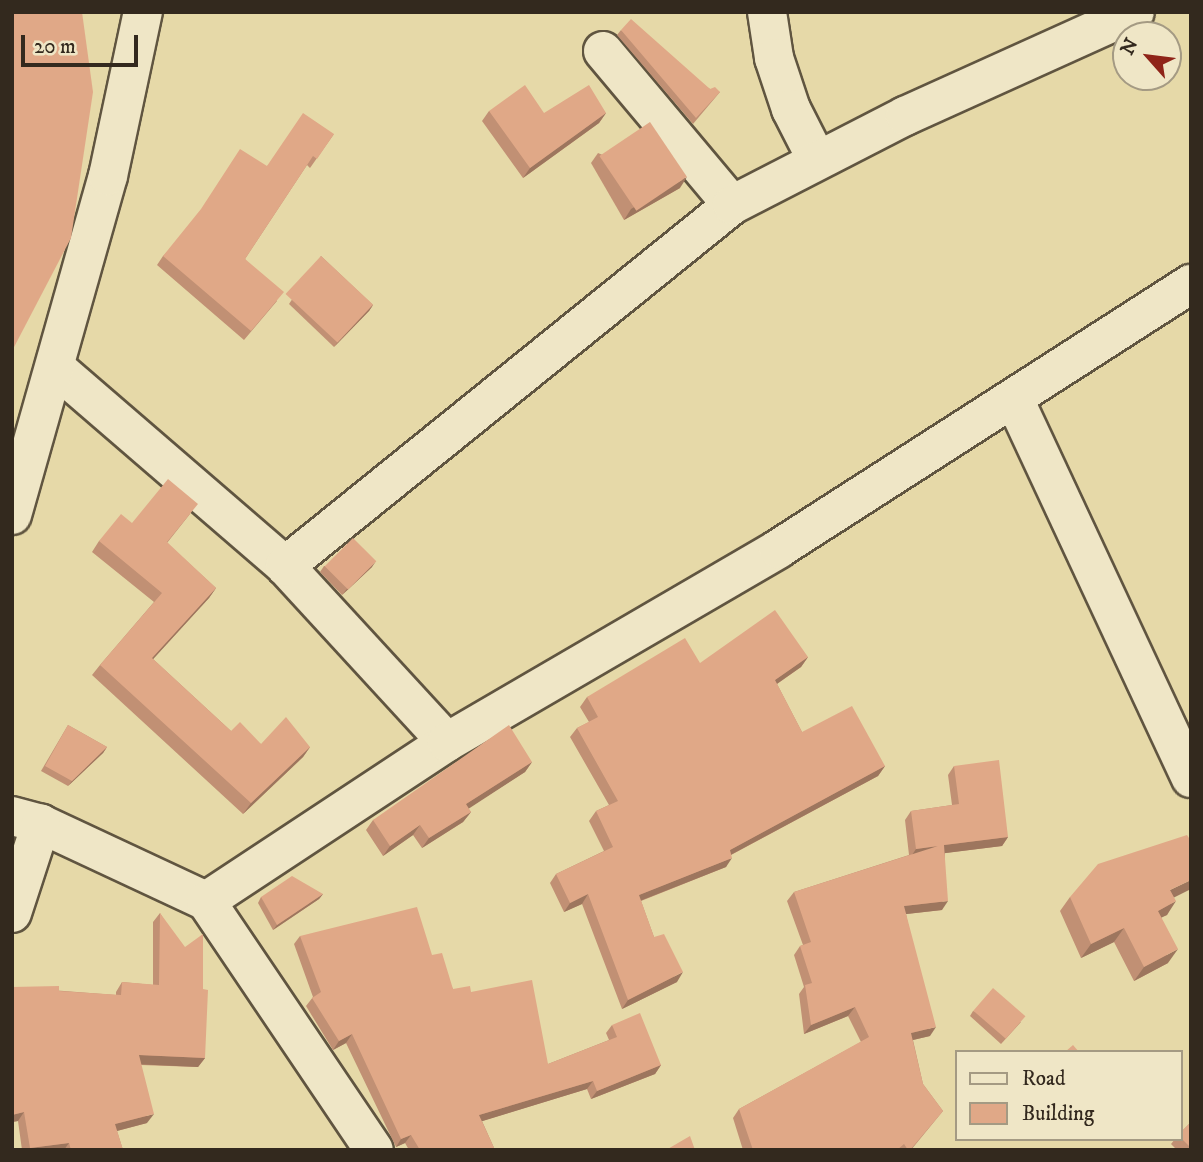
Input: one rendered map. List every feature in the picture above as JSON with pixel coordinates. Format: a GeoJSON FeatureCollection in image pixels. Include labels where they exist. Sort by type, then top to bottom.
{"type":"FeatureCollection","features":[{"type":"Feature","properties":{"kind":"street"},"geometry":{"type":"LineString","coordinates":[[12,515],[56,368],[108,176],[143,12]]}},
{"type":"Feature","properties":{"kind":"street"},"geometry":{"type":"LineString","coordinates":[[767,12],[778,71],[817,160]]}},
{"type":"Feature","properties":{"kind":"street"},"geometry":{"type":"LineString","coordinates":[[285,566],[732,205],[817,160],[1135,12]]}},
{"type":"Feature","properties":{"kind":"street"},"geometry":{"type":"LineString","coordinates":[[603,51],[732,205]]}},
{"type":"Feature","properties":{"kind":"street"},"geometry":{"type":"LineString","coordinates":[[206,901],[447,741],[778,549],[1015,401],[1191,284]]}},
{"type":"Feature","properties":{"kind":"street"},"geometry":{"type":"LineString","coordinates":[[56,368],[285,566],[447,741]]}},
{"type":"Feature","properties":{"kind":"street"},"geometry":{"type":"LineString","coordinates":[[1015,401],[1191,778]]}},
{"type":"Feature","properties":{"kind":"street"},"geometry":{"type":"LineString","coordinates":[[12,913],[27,820],[206,901],[374,1150]]}},
{"type":"Feature","properties":{"kind":"building"},"geometry":{"type":"Polygon","coordinates":[[[12,12],[82,12],[93,92],[71,238],[12,351],[12,12]]]}},
{"type":"Feature","properties":{"kind":"building"},"geometry":{"type":"Polygon","coordinates":[[[631,19],[710,89],[715,87],[720,92],[696,118],[621,30],[631,19]]]}},
{"type":"Feature","properties":{"kind":"building"},"geometry":{"type":"Polygon","coordinates":[[[525,85],[544,113],[589,85],[606,113],[530,168],[489,111],[525,85]]]}},
{"type":"Feature","properties":{"kind":"building"},"geometry":{"type":"Polygon","coordinates":[[[303,113],[334,134],[317,159],[313,156],[245,259],[284,292],[251,331],[163,256],[201,209],[240,149],[267,166],[303,113]]]}},
{"type":"Feature","properties":{"kind":"building"},"geometry":{"type":"Polygon","coordinates":[[[650,122],[687,177],[636,211],[599,156],[650,122]]]}},
{"type":"Feature","properties":{"kind":"building"},"geometry":{"type":"Polygon","coordinates":[[[321,256],[373,304],[337,342],[286,294],[321,256]]]}},
{"type":"Feature","properties":{"kind":"building"},"geometry":{"type":"Polygon","coordinates":[[[168,479],[198,504],[167,542],[216,588],[152,658],[231,731],[240,722],[261,744],[286,717],[310,747],[251,803],[100,665],[162,593],[99,541],[121,514],[132,523],[168,479]]]}},
{"type":"Feature","properties":{"kind":"building"},"geometry":{"type":"Polygon","coordinates":[[[353,538],[376,561],[348,590],[325,566],[353,538]]]}},
{"type":"Feature","properties":{"kind":"building"},"geometry":{"type":"Polygon","coordinates":[[[775,610],[808,657],[775,680],[802,732],[852,706],[885,766],[730,850],[732,858],[639,895],[654,937],[664,934],[683,972],[628,1000],[588,894],[570,903],[556,874],[613,847],[596,811],[618,801],[577,728],[598,717],[587,697],[685,638],[700,663],[775,610]]]}},
{"type":"Feature","properties":{"kind":"building"},"geometry":{"type":"Polygon","coordinates":[[[68,725],[107,747],[72,781],[45,766],[68,725]]]}},
{"type":"Feature","properties":{"kind":"building"},"geometry":{"type":"Polygon","coordinates":[[[509,725],[532,762],[466,804],[471,812],[429,838],[420,825],[390,846],[373,820],[509,725]]]}},
{"type":"Feature","properties":{"kind":"building"},"geometry":{"type":"Polygon","coordinates":[[[999,760],[1008,837],[944,845],[948,901],[904,906],[936,1027],[911,1033],[923,1084],[943,1111],[910,1150],[904,1144],[897,1150],[753,1150],[739,1109],[869,1037],[855,1007],[811,1025],[805,985],[812,983],[800,946],[811,942],[794,892],[938,846],[916,849],[911,811],[959,804],[954,766],[999,760]]]}},
{"type":"Feature","properties":{"kind":"building"},"geometry":{"type":"Polygon","coordinates":[[[1187,835],[1191,841],[1191,880],[1170,890],[1176,901],[1158,911],[1178,949],[1144,967],[1124,928],[1091,944],[1070,897],[1098,864],[1187,835]]]}},
{"type":"Feature","properties":{"kind":"building"},"geometry":{"type":"Polygon","coordinates":[[[292,876],[323,894],[277,925],[261,897],[292,876]]]}},
{"type":"Feature","properties":{"kind":"building"},"geometry":{"type":"Polygon","coordinates":[[[417,907],[432,955],[442,953],[453,989],[470,986],[471,992],[532,980],[548,1064],[617,1037],[612,1025],[640,1013],[661,1065],[597,1091],[593,1081],[479,1115],[495,1150],[420,1150],[411,1135],[401,1139],[352,1034],[339,1041],[312,998],[321,992],[300,936],[417,907]]]}},
{"type":"Feature","properties":{"kind":"building"},"geometry":{"type":"Polygon","coordinates":[[[160,913],[185,947],[203,934],[203,989],[208,990],[205,1058],[139,1055],[154,1114],[115,1124],[123,1150],[71,1150],[69,1143],[30,1148],[24,1112],[12,1115],[12,987],[59,986],[59,991],[121,995],[122,982],[159,985],[160,913]]]}},
{"type":"Feature","properties":{"kind":"building"},"geometry":{"type":"Polygon","coordinates":[[[993,988],[1025,1016],[1006,1039],[973,1011],[993,988]]]}},
{"type":"Feature","properties":{"kind":"building"},"geometry":{"type":"Polygon","coordinates":[[[1191,1122],[1191,1148],[1182,1139],[1182,1131],[1191,1122]]]}},
{"type":"Feature","properties":{"kind":"building"},"geometry":{"type":"Polygon","coordinates":[[[690,1136],[695,1150],[666,1150],[690,1136]]]}}]}
